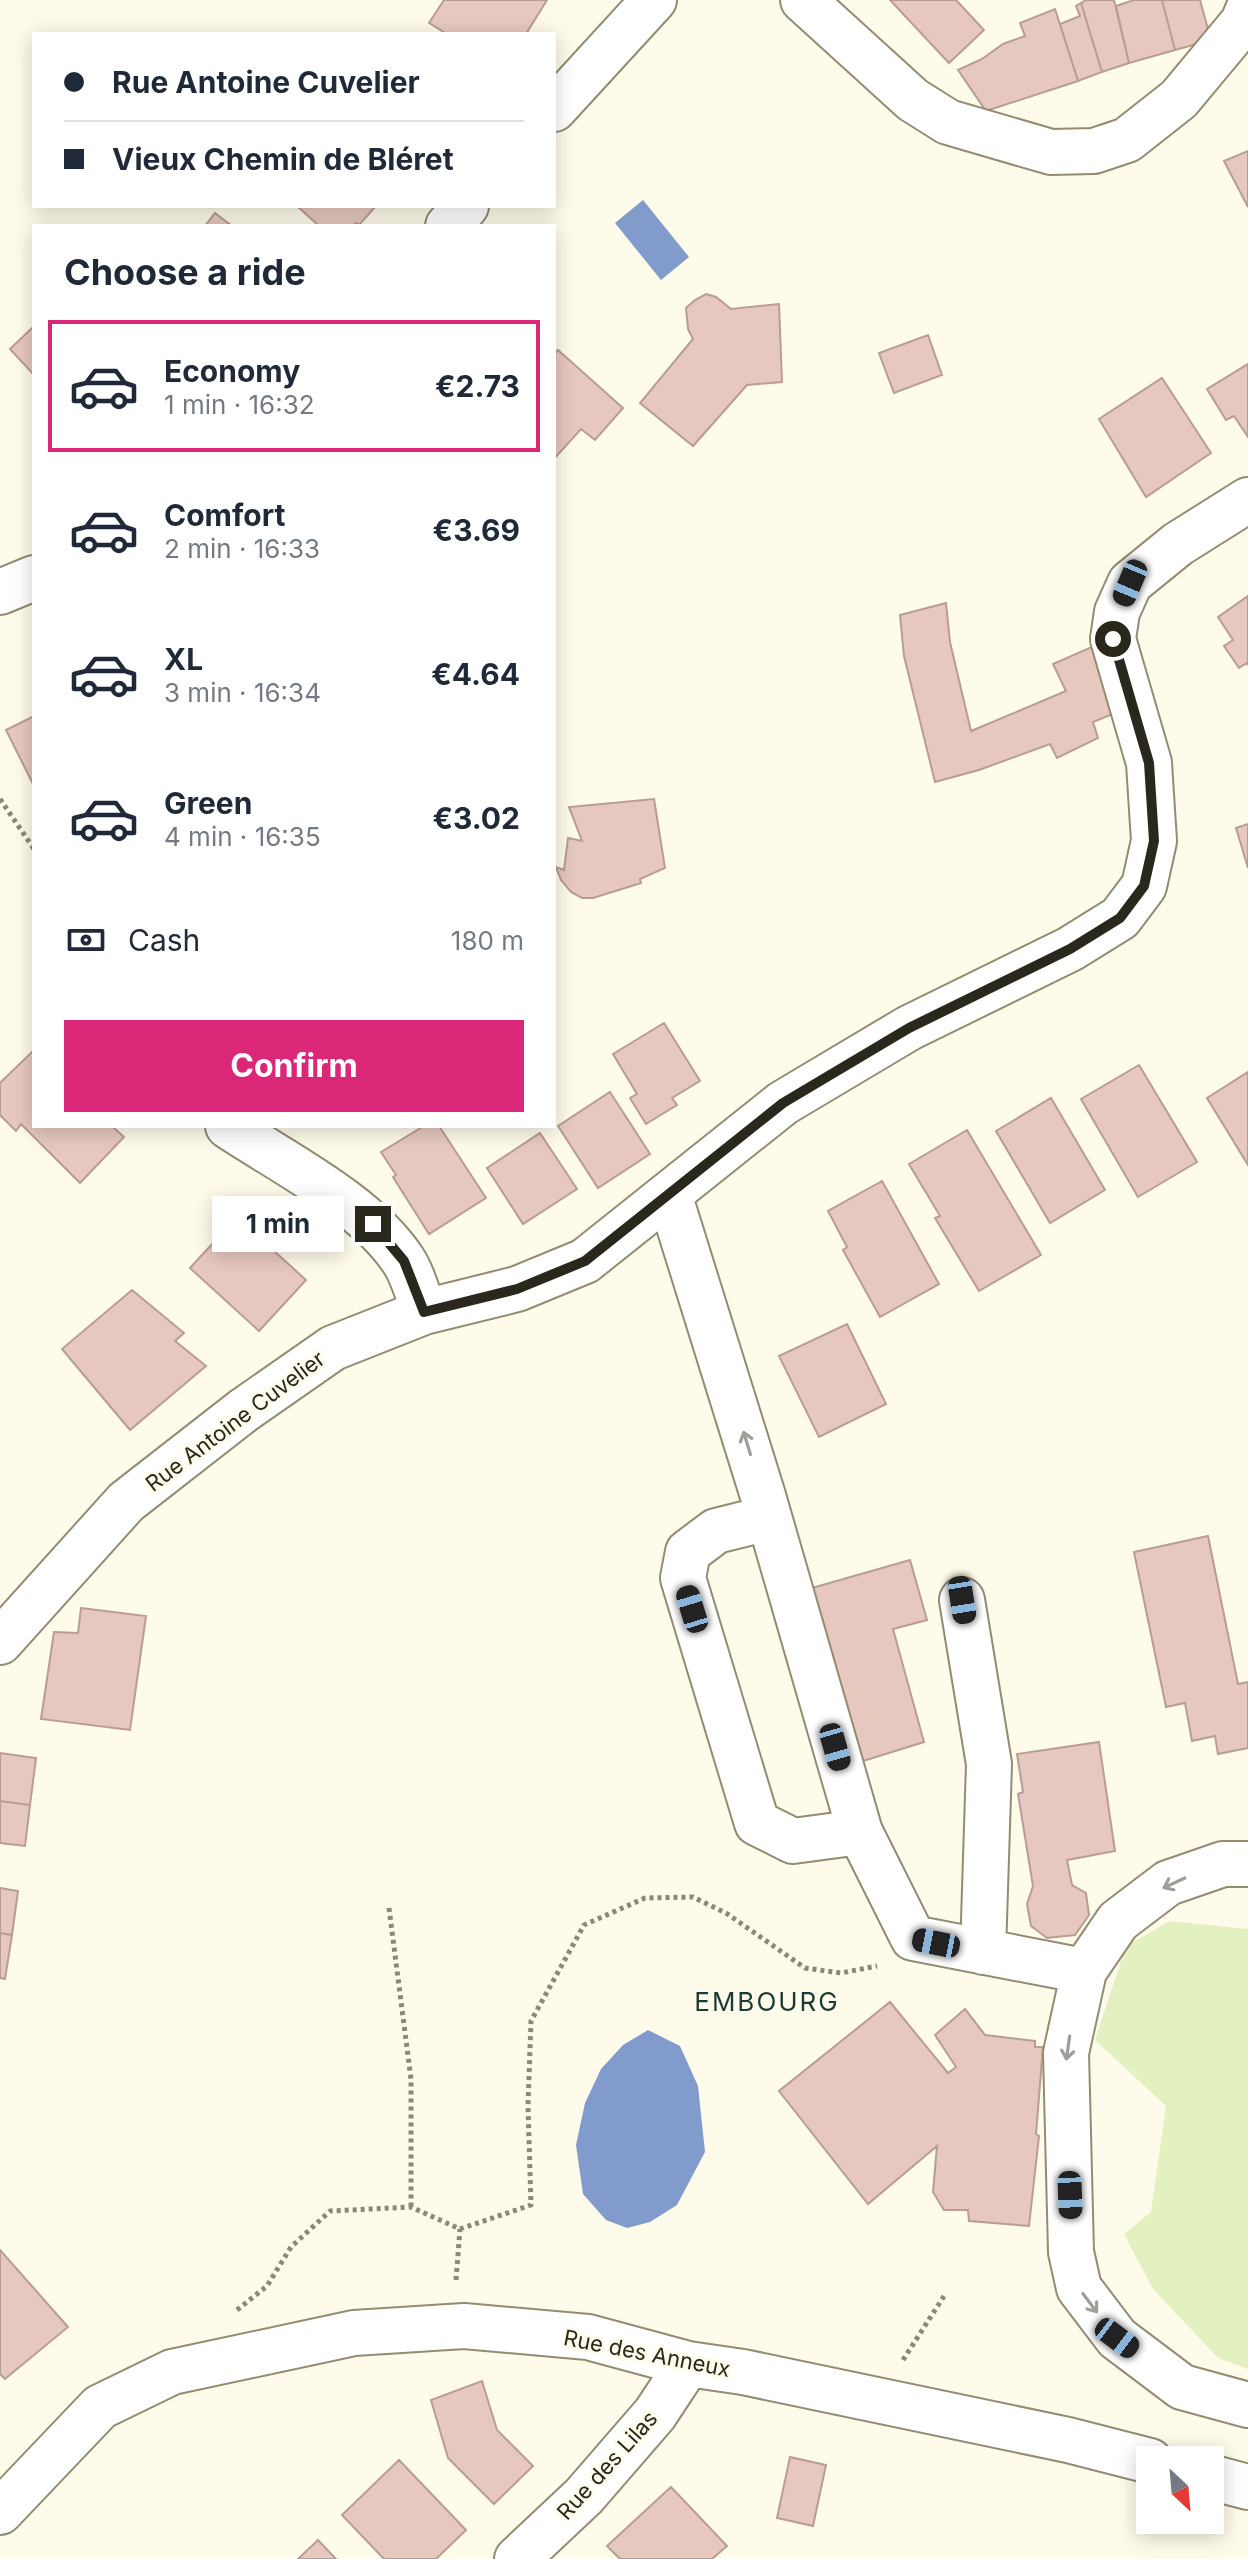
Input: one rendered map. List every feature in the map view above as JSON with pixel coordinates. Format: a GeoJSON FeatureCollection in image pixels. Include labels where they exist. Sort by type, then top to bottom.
{"type":"FeatureCollection","features":[{"type":"Feature","properties":{"kind":"street"},"geometry":{"type":"LineString","coordinates":[[556,107],[654,0]]}},
{"type":"Feature","properties":{"kind":"street"},"geometry":{"type":"LineString","coordinates":[[803,0],[913,100],[948,122],[1051,152],[1094,151],[1127,140],[1179,99],[1243,22],[1248,10]]}},
{"type":"Feature","properties":{"kind":"street"},"geometry":{"type":"LineString","coordinates":[[450,224],[464,208]]}},
{"type":"Feature","properties":{"kind":"street","name":"Rue Antoine Cuvelier"},"geometry":{"type":"LineString","coordinates":[[0,1642],[126,1502],[244,1410],[333,1348],[424,1312],[517,1289],[585,1261],[783,1103],[909,1028],[1070,949],[1120,918],[1144,886],[1154,841],[1149,763],[1113,639],[1117,612],[1130,583],[1178,544],[1248,500]]}},
{"type":"Feature","properties":{"kind":"street"},"geometry":{"type":"LineString","coordinates":[[0,592],[32,579]]}},
{"type":"Feature","properties":{"kind":"street"},"geometry":{"type":"LineString","coordinates":[[231,1128],[341,1198],[373,1224],[404,1261],[424,1312]]}},
{"type":"Feature","properties":{"kind":"street"},"geometry":{"type":"LineString","coordinates":[[669,1194],[763,1496],[860,1832],[913,1938],[1084,1971]]}},
{"type":"Feature","properties":{"kind":"street"},"geometry":{"type":"LineString","coordinates":[[768,1518],[716,1531],[688,1552],[683,1578],[757,1823],[793,1841],[860,1832]]}},
{"type":"Feature","properties":{"kind":"street"},"geometry":{"type":"LineString","coordinates":[[962,1600],[989,1764],[983,1952]]}},
{"type":"Feature","properties":{"kind":"street"},"geometry":{"type":"LineString","coordinates":[[1248,1864],[1223,1864],[1168,1883],[1118,1921],[1084,1971],[1066,2053],[1071,2252],[1079,2288],[1117,2338],[1182,2387],[1248,2405]]}},
{"type":"Feature","properties":{"kind":"street","name":"Rue des Anneux"},"geometry":{"type":"LineString","coordinates":[[0,2512],[100,2407],[172,2372],[354,2333],[464,2326],[588,2337],[688,2364],[743,2372],[1068,2440],[1136,2457]]}},
{"type":"Feature","properties":{"kind":"street","name":"Rue des Lilas"},"geometry":{"type":"LineString","coordinates":[[517,2559],[584,2496],[655,2414],[688,2364]]}},
{"type":"Feature","properties":{"kind":"street"},"geometry":{"type":"LineString","coordinates":[[1224,2481],[1248,2487]]}},
{"type":"Feature","properties":{"kind":"path"},"geometry":{"type":"LineString","coordinates":[[0,799],[32,846]]}},
{"type":"Feature","properties":{"kind":"path"},"geometry":{"type":"LineString","coordinates":[[229,2318],[267,2286],[291,2247],[330,2211],[411,2207],[460,2229],[531,2205],[528,2106],[531,2021],[584,1925],[645,1898],[693,1897],[726,1913],[805,1968],[841,1973],[875,1967],[913,1938]]}},
{"type":"Feature","properties":{"kind":"path"},"geometry":{"type":"LineString","coordinates":[[389,1908],[411,2079],[411,2207]]}},
{"type":"Feature","properties":{"kind":"path"},"geometry":{"type":"LineString","coordinates":[[455,2283],[460,2229]]}},
{"type":"Feature","properties":{"kind":"path"},"geometry":{"type":"LineString","coordinates":[[901,2363],[946,2293]]}},
{"type":"Feature","properties":{"kind":"green space"},"geometry":{"type":"Polygon","coordinates":[[[1170,1921],[1248,1929],[1248,2369],[1218,2358],[1153,2289],[1124,2234],[1151,2212],[1166,2106],[1095,2040],[1126,1946],[1170,1921]]]}},
{"type":"Feature","properties":{"kind":"water"},"geometry":{"type":"Polygon","coordinates":[[[643,200],[689,257],[661,280],[615,223],[643,200]]]}},
{"type":"Feature","properties":{"kind":"water"},"geometry":{"type":"Polygon","coordinates":[[[648,2030],[680,2046],[698,2086],[705,2152],[677,2205],[650,2222],[627,2228],[606,2220],[583,2194],[576,2145],[585,2103],[601,2069],[623,2045],[648,2030]]]}},
{"type":"Feature","properties":{"kind":"building"},"geometry":{"type":"Polygon","coordinates":[[[444,0],[547,0],[527,32],[444,32],[429,23],[444,0]]]}},
{"type":"Feature","properties":{"kind":"building"},"geometry":{"type":"Polygon","coordinates":[[[890,0],[956,0],[984,30],[949,63],[890,0]]]}},
{"type":"Feature","properties":{"kind":"building"},"geometry":{"type":"Polygon","coordinates":[[[1086,0],[1114,0],[1129,63],[1102,72],[1081,3],[1086,0]]]}},
{"type":"Feature","properties":{"kind":"building"},"geometry":{"type":"Polygon","coordinates":[[[1134,0],[1162,0],[1175,50],[1129,63],[1116,6],[1134,0]]]}},
{"type":"Feature","properties":{"kind":"building"},"geometry":{"type":"Polygon","coordinates":[[[1162,0],[1200,0],[1211,40],[1175,50],[1162,0]]]}},
{"type":"Feature","properties":{"kind":"building"},"geometry":{"type":"Polygon","coordinates":[[[1081,3],[1102,72],[1078,81],[1060,24],[1080,16],[1076,6],[1081,3]]]}},
{"type":"Feature","properties":{"kind":"building"},"geometry":{"type":"Polygon","coordinates":[[[1055,9],[1078,81],[986,111],[958,70],[982,59],[1003,44],[1025,36],[1020,23],[1055,9]]]}},
{"type":"Feature","properties":{"kind":"building"},"geometry":{"type":"Polygon","coordinates":[[[1248,151],[1248,207],[1224,161],[1248,151]]]}},
{"type":"Feature","properties":{"kind":"building"},"geometry":{"type":"Polygon","coordinates":[[[299,208],[374,208],[360,224],[317,224],[299,208]]]}},
{"type":"Feature","properties":{"kind":"building"},"geometry":{"type":"Polygon","coordinates":[[[215,213],[229,224],[207,224],[215,213]]]}},
{"type":"Feature","properties":{"kind":"building"},"geometry":{"type":"Polygon","coordinates":[[[706,294],[716,297],[731,309],[779,304],[782,382],[747,385],[693,446],[640,403],[693,339],[688,329],[686,308],[706,294]]]}},
{"type":"Feature","properties":{"kind":"building"},"geometry":{"type":"Polygon","coordinates":[[[32,328],[32,373],[10,349],[32,328]]]}},
{"type":"Feature","properties":{"kind":"building"},"geometry":{"type":"Polygon","coordinates":[[[928,335],[942,375],[894,393],[879,353],[928,335]]]}},
{"type":"Feature","properties":{"kind":"building"},"geometry":{"type":"Polygon","coordinates":[[[558,350],[623,408],[595,440],[581,429],[556,457],[558,350]]]}},
{"type":"Feature","properties":{"kind":"building"},"geometry":{"type":"Polygon","coordinates":[[[1248,364],[1248,437],[1234,416],[1226,420],[1207,389],[1248,364]]]}},
{"type":"Feature","properties":{"kind":"building"},"geometry":{"type":"Polygon","coordinates":[[[1162,378],[1211,453],[1146,497],[1099,419],[1162,378]]]}},
{"type":"Feature","properties":{"kind":"building"},"geometry":{"type":"Polygon","coordinates":[[[1248,596],[1248,665],[1239,668],[1224,646],[1233,640],[1218,617],[1248,596]]]}},
{"type":"Feature","properties":{"kind":"building"},"geometry":{"type":"Polygon","coordinates":[[[946,603],[950,642],[971,731],[1066,691],[1053,664],[1094,646],[1120,711],[1093,722],[1098,738],[1057,758],[1050,744],[979,770],[935,782],[904,656],[900,615],[946,603]]]}},
{"type":"Feature","properties":{"kind":"building"},"geometry":{"type":"Polygon","coordinates":[[[32,717],[32,782],[6,730],[32,717]]]}},
{"type":"Feature","properties":{"kind":"building"},"geometry":{"type":"Polygon","coordinates":[[[654,799],[665,868],[640,879],[641,883],[593,898],[582,898],[571,892],[561,880],[556,867],[564,870],[568,838],[582,841],[569,807],[654,799]]]}},
{"type":"Feature","properties":{"kind":"building"},"geometry":{"type":"Polygon","coordinates":[[[1248,824],[1248,868],[1236,828],[1248,824]]]}},
{"type":"Feature","properties":{"kind":"building"},"geometry":{"type":"Polygon","coordinates":[[[664,1023],[700,1081],[672,1098],[677,1105],[646,1124],[630,1098],[637,1094],[613,1054],[664,1023]]]}},
{"type":"Feature","properties":{"kind":"building"},"geometry":{"type":"Polygon","coordinates":[[[32,1052],[32,1128],[114,1128],[124,1137],[80,1183],[21,1124],[16,1131],[0,1115],[0,1083],[32,1052]]]}},
{"type":"Feature","properties":{"kind":"building"},"geometry":{"type":"Polygon","coordinates":[[[1139,1065],[1197,1162],[1138,1197],[1081,1099],[1139,1065]]]}},
{"type":"Feature","properties":{"kind":"building"},"geometry":{"type":"Polygon","coordinates":[[[1248,1072],[1248,1165],[1207,1098],[1248,1072]]]}},
{"type":"Feature","properties":{"kind":"building"},"geometry":{"type":"Polygon","coordinates":[[[610,1092],[650,1154],[598,1188],[558,1126],[610,1092]]]}},
{"type":"Feature","properties":{"kind":"building"},"geometry":{"type":"Polygon","coordinates":[[[1051,1098],[1105,1190],[1050,1223],[996,1131],[1051,1098]]]}},
{"type":"Feature","properties":{"kind":"building"},"geometry":{"type":"Polygon","coordinates":[[[421,1128],[440,1128],[486,1198],[429,1234],[381,1152],[421,1128]]]}},
{"type":"Feature","properties":{"kind":"building"},"geometry":{"type":"Polygon","coordinates":[[[967,1130],[1041,1255],[979,1291],[935,1218],[940,1216],[909,1164],[967,1130]]]}},
{"type":"Feature","properties":{"kind":"building"},"geometry":{"type":"Polygon","coordinates":[[[540,1133],[577,1189],[523,1224],[487,1168],[540,1133]]]}},
{"type":"Feature","properties":{"kind":"building"},"geometry":{"type":"Polygon","coordinates":[[[882,1181],[939,1284],[880,1317],[843,1250],[847,1247],[828,1211],[882,1181]]]}},
{"type":"Feature","properties":{"kind":"building"},"geometry":{"type":"Polygon","coordinates":[[[237,1217],[306,1280],[259,1331],[190,1268],[237,1217]]]}},
{"type":"Feature","properties":{"kind":"building"},"geometry":{"type":"Polygon","coordinates":[[[132,1290],[184,1333],[175,1341],[206,1366],[130,1430],[62,1349],[132,1290]]]}},
{"type":"Feature","properties":{"kind":"building"},"geometry":{"type":"Polygon","coordinates":[[[847,1324],[886,1404],[819,1437],[779,1356],[847,1324]]]}},
{"type":"Feature","properties":{"kind":"building"},"geometry":{"type":"Polygon","coordinates":[[[1208,1536],[1238,1684],[1248,1682],[1248,1748],[1218,1754],[1215,1736],[1192,1741],[1185,1703],[1166,1707],[1134,1552],[1208,1536]]]}},
{"type":"Feature","properties":{"kind":"building"},"geometry":{"type":"Polygon","coordinates":[[[910,1560],[927,1620],[893,1629],[924,1742],[860,1762],[812,1588],[910,1560]]]}},
{"type":"Feature","properties":{"kind":"building"},"geometry":{"type":"Polygon","coordinates":[[[81,1608],[146,1616],[130,1730],[41,1719],[54,1632],[78,1633],[81,1608]]]}},
{"type":"Feature","properties":{"kind":"building"},"geometry":{"type":"Polygon","coordinates":[[[1099,1742],[1115,1851],[1067,1860],[1072,1885],[1086,1893],[1089,1915],[1075,1935],[1047,1938],[1031,1926],[1027,1904],[1033,1886],[1018,1794],[1023,1792],[1017,1754],[1099,1742]]]}},
{"type":"Feature","properties":{"kind":"building"},"geometry":{"type":"Polygon","coordinates":[[[0,1753],[36,1758],[30,1805],[0,1801],[0,1753]]]}},
{"type":"Feature","properties":{"kind":"building"},"geometry":{"type":"Polygon","coordinates":[[[0,1801],[30,1805],[25,1846],[0,1843],[0,1801]]]}},
{"type":"Feature","properties":{"kind":"building"},"geometry":{"type":"Polygon","coordinates":[[[0,1888],[18,1891],[12,1935],[0,1933],[0,1888]]]}},
{"type":"Feature","properties":{"kind":"building"},"geometry":{"type":"Polygon","coordinates":[[[0,1933],[12,1935],[5,1979],[0,1978],[0,1933]]]}},
{"type":"Feature","properties":{"kind":"building"},"geometry":{"type":"Polygon","coordinates":[[[890,2002],[948,2073],[956,2067],[935,2035],[965,2009],[985,2035],[1035,2041],[1035,2047],[1043,2047],[1036,2134],[1039,2136],[1029,2226],[969,2221],[968,2210],[944,2210],[933,2192],[937,2146],[868,2204],[779,2091],[890,2002]]]}},
{"type":"Feature","properties":{"kind":"building"},"geometry":{"type":"Polygon","coordinates":[[[0,2250],[68,2327],[5,2379],[0,2374],[0,2250]]]}},
{"type":"Feature","properties":{"kind":"building"},"geometry":{"type":"Polygon","coordinates":[[[482,2381],[497,2430],[533,2466],[494,2504],[448,2458],[431,2400],[482,2381]]]}},
{"type":"Feature","properties":{"kind":"building"},"geometry":{"type":"Polygon","coordinates":[[[790,2457],[826,2465],[813,2526],[777,2518],[790,2457]]]}},
{"type":"Feature","properties":{"kind":"building"},"geometry":{"type":"Polygon","coordinates":[[[399,2460],[466,2530],[436,2559],[384,2559],[342,2515],[399,2460]]]}},
{"type":"Feature","properties":{"kind":"building"},"geometry":{"type":"Polygon","coordinates":[[[671,2487],[727,2546],[712,2559],[620,2559],[607,2546],[671,2487]]]}},
{"type":"Feature","properties":{"kind":"building"},"geometry":{"type":"Polygon","coordinates":[[[318,2540],[336,2559],[298,2559],[318,2540]]]}},
{"type":"Feature","properties":{"kind":"district","name":"EMBOURG"},"geometry":{"type":"Point","coordinates":[767,2001]}},
{"type":"Feature","properties":{"kind":"route"},"geometry":{"type":"LineString","coordinates":[[373,1224],[404,1261],[424,1312],[517,1289],[585,1261],[783,1103],[909,1028],[1070,949],[1120,918],[1144,886],[1154,841],[1149,763],[1113,639]]}}]}
